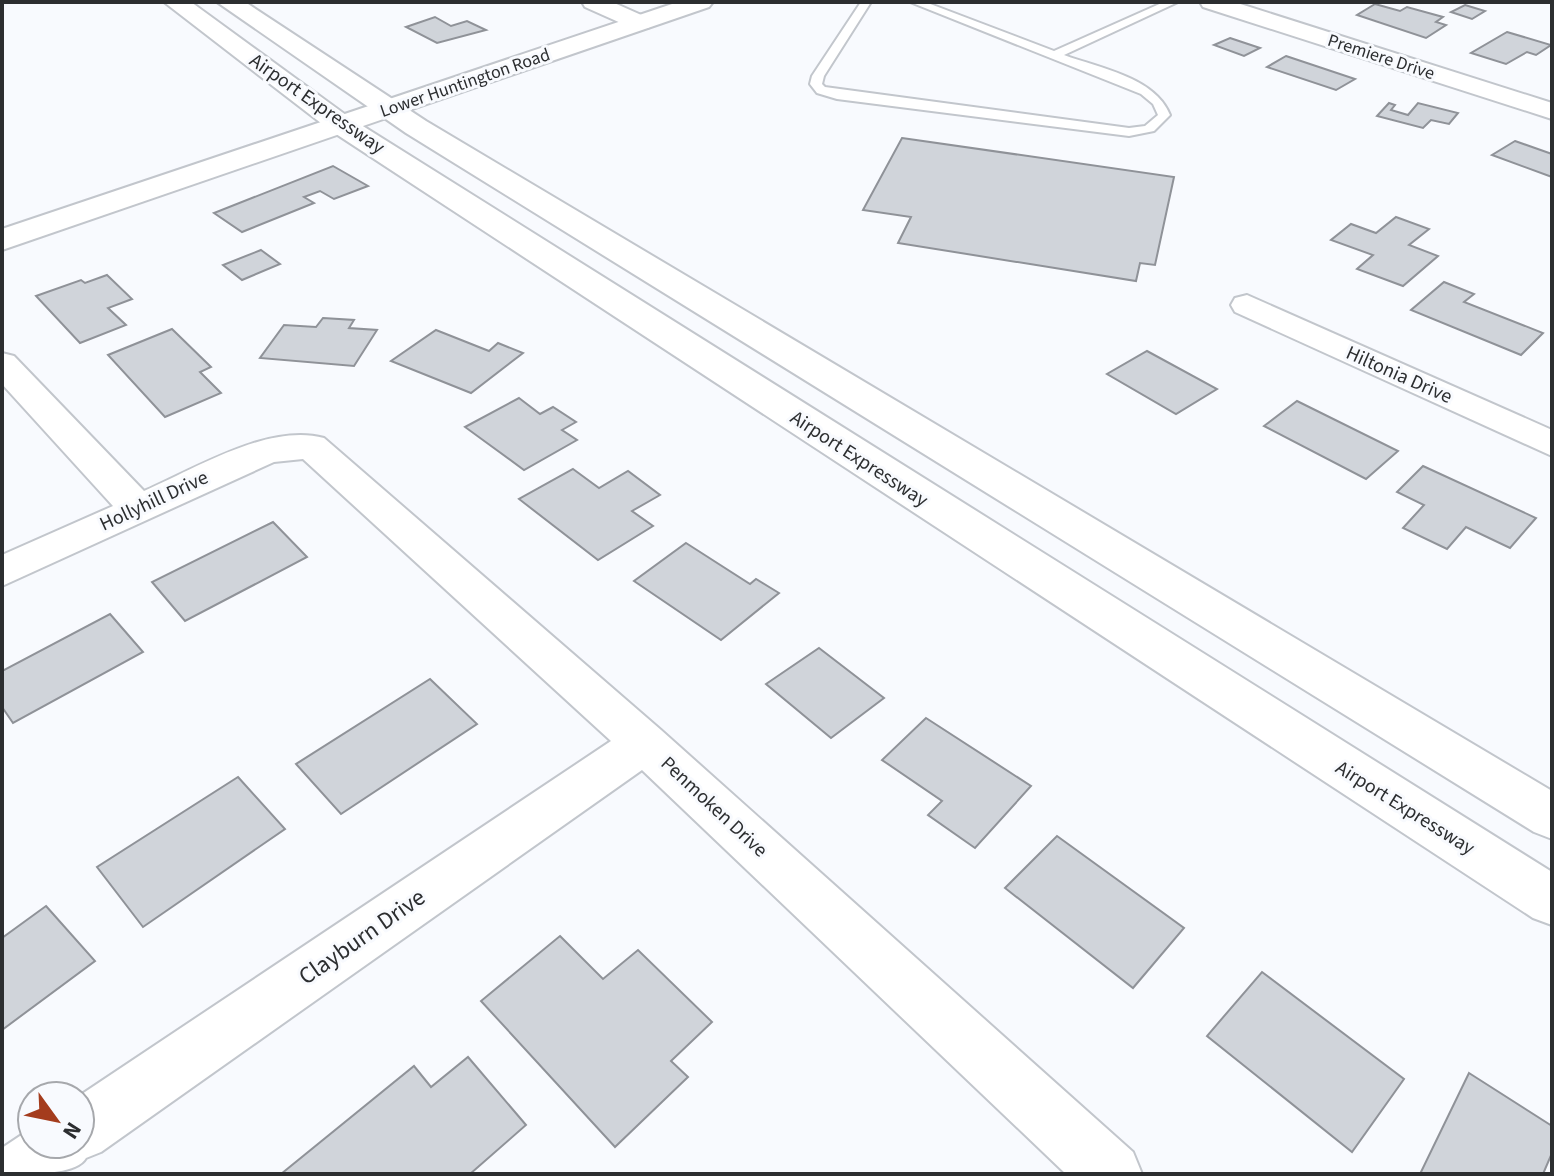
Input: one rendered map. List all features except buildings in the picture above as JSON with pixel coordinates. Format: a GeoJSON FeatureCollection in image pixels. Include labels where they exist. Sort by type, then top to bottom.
{"type":"FeatureCollection","features":[{"type":"Feature","properties":{"kind":"main road","name":"Airport Expressway"},"geometry":{"type":"LineString","coordinates":[[176,2],[340,124],[1552,901]]}},
{"type":"Feature","properties":{"kind":"main road","name":"Airport Expressway"},"geometry":{"type":"LineString","coordinates":[[229,2],[390,109],[1552,817]]}},
{"type":"Feature","properties":{"kind":"main road","name":"Lower Huntington Road"},"geometry":{"type":"LineString","coordinates":[[2,240],[701,2]]}},
{"type":"Feature","properties":{"kind":"street"},"geometry":{"type":"LineString","coordinates":[[593,2],[640,23]]}},
{"type":"Feature","properties":{"kind":"street","name":"Premiere Drive"},"geometry":{"type":"LineString","coordinates":[[1211,2],[1552,111]]}},
{"type":"Feature","properties":{"kind":"street","name":"Hiltonia Drive"},"geometry":{"type":"LineString","coordinates":[[1247,305],[1552,444]]}},
{"type":"Feature","properties":{"kind":"street"},"geometry":{"type":"LineString","coordinates":[[2,363],[137,508]]}},
{"type":"Feature","properties":{"kind":"street","name":"Hollyhill Drive"},"geometry":{"type":"LineString","coordinates":[[2,572],[266,451],[311,446]]}},
{"type":"Feature","properties":{"kind":"street","name":"Penmoken Drive"},"geometry":{"type":"LineString","coordinates":[[311,446],[644,743],[1111,1174]]}},
{"type":"Feature","properties":{"kind":"street","name":"Clayburn Drive"},"geometry":{"type":"LineString","coordinates":[[96,1120],[644,743]]}},
{"type":"Feature","properties":{"kind":"street"},"geometry":{"type":"LineString","coordinates":[[18,1174],[39,1160]]}},
{"type":"Feature","properties":{"kind":"lane"},"geometry":{"type":"LineString","coordinates":[[866,2],[818,76],[816,84],[821,90],[837,95],[1129,132],[1145,131],[1157,125],[1164,115],[1160,103],[1150,93],[915,2]]}},
{"type":"Feature","properties":{"kind":"lane"},"geometry":{"type":"LineString","coordinates":[[1054,55],[1173,2]]}}]}
